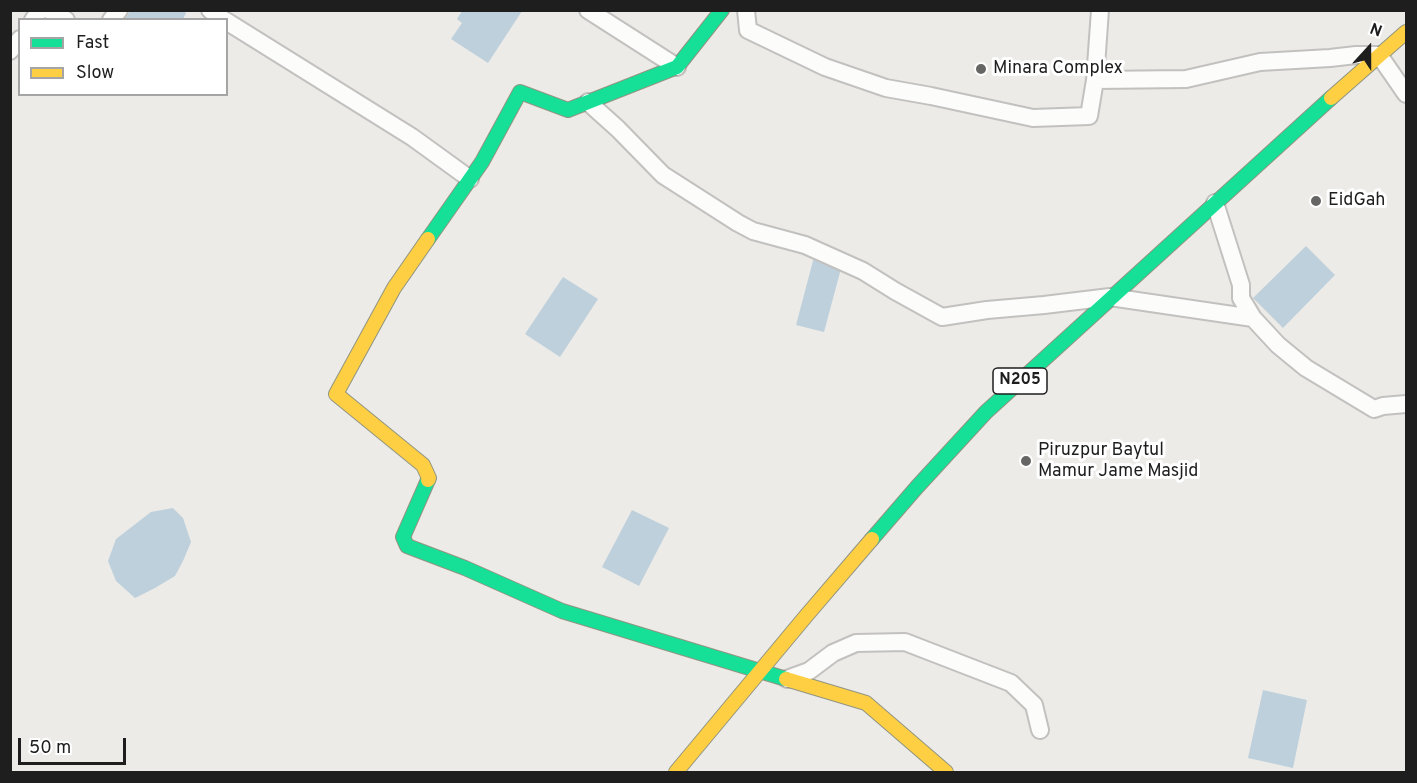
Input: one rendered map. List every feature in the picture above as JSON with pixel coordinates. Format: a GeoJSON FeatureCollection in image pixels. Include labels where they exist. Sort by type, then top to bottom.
{"type":"FeatureCollection","features":[{"type":"Feature","properties":{"kind":"main road"},"geometry":{"type":"LineString","coordinates":[[722,10],[677,67],[568,110],[520,92],[482,162],[394,288],[336,394],[423,465],[429,478],[403,537],[407,546],[465,568],[562,611],[866,703],[946,772]]}},
{"type":"Feature","properties":{"kind":"main road","name":"N205"},"geometry":{"type":"LineString","coordinates":[[676,772],[917,487],[986,412],[1110,297],[1407,32]]}},
{"type":"Feature","properties":{"kind":"street"},"geometry":{"type":"LineString","coordinates":[[49,10],[63,18]]}},
{"type":"Feature","properties":{"kind":"street"},"geometry":{"type":"LineString","coordinates":[[588,10],[677,67]]}},
{"type":"Feature","properties":{"kind":"street"},"geometry":{"type":"LineString","coordinates":[[746,10],[748,30],[825,67],[886,88],[1033,118],[1089,116],[1095,80],[1100,10]]}},
{"type":"Feature","properties":{"kind":"street"},"geometry":{"type":"LineString","coordinates":[[228,22],[412,137],[470,179]]}},
{"type":"Feature","properties":{"kind":"street"},"geometry":{"type":"LineString","coordinates":[[1095,80],[1186,79],[1260,62],[1379,55],[1407,94]]}},
{"type":"Feature","properties":{"kind":"street"},"geometry":{"type":"LineString","coordinates":[[588,102],[663,175],[738,223],[753,231],[805,245],[864,270],[895,291],[942,317],[1110,297],[1253,318]]}},
{"type":"Feature","properties":{"kind":"street"},"geometry":{"type":"LineString","coordinates":[[1215,203],[1242,285],[1241,298],[1253,318],[1278,345],[1306,368],[1374,409],[1407,404]]}},
{"type":"Feature","properties":{"kind":"street"},"geometry":{"type":"LineString","coordinates":[[787,679],[809,671],[833,653],[856,643],[905,642],[1011,683],[1034,705],[1040,730]]}},
{"type":"Feature","properties":{"kind":"water"},"geometry":{"type":"Polygon","coordinates":[[[130,11],[184,11],[186,13],[184,18],[126,18],[130,11]]]}},
{"type":"Feature","properties":{"kind":"water"},"geometry":{"type":"Polygon","coordinates":[[[462,11],[522,11],[488,63],[451,39],[462,23],[457,19],[462,11]]]}},
{"type":"Feature","properties":{"kind":"water"},"geometry":{"type":"Polygon","coordinates":[[[1306,246],[1335,275],[1283,328],[1253,298],[1306,246]]]}},
{"type":"Feature","properties":{"kind":"water"},"geometry":{"type":"Polygon","coordinates":[[[814,257],[842,265],[824,332],[796,325],[814,257]]]}},
{"type":"Feature","properties":{"kind":"water"},"geometry":{"type":"Polygon","coordinates":[[[563,277],[598,299],[560,357],[525,334],[563,277]]]}},
{"type":"Feature","properties":{"kind":"water"},"geometry":{"type":"Polygon","coordinates":[[[173,508],[183,518],[191,542],[183,561],[175,576],[135,598],[116,581],[108,561],[116,539],[151,512],[173,508]]]}},
{"type":"Feature","properties":{"kind":"water"},"geometry":{"type":"Polygon","coordinates":[[[632,510],[669,528],[639,586],[602,567],[632,510]]]}},
{"type":"Feature","properties":{"kind":"water"},"geometry":{"type":"Polygon","coordinates":[[[1263,690],[1307,700],[1293,768],[1248,758],[1263,690]]]}},
{"type":"Feature","properties":{"kind":"traffic: fast"},"geometry":{"type":"LineString","coordinates":[[428,239],[482,162],[520,92],[568,110],[677,67],[722,10]]}},
{"type":"Feature","properties":{"kind":"traffic: fast"},"geometry":{"type":"LineString","coordinates":[[872,539],[986,412],[1331,98]]}},
{"type":"Feature","properties":{"kind":"traffic: fast"},"geometry":{"type":"LineString","coordinates":[[428,480],[403,537],[407,546],[465,568],[562,611],[786,679]]}},
{"type":"Feature","properties":{"kind":"traffic: slow"},"geometry":{"type":"LineString","coordinates":[[1331,98],[1406,32]]}},
{"type":"Feature","properties":{"kind":"traffic: slow"},"geometry":{"type":"LineString","coordinates":[[428,239],[394,288],[336,394],[423,465],[428,480]]}},
{"type":"Feature","properties":{"kind":"traffic: slow"},"geometry":{"type":"LineString","coordinates":[[676,772],[872,539]]}},
{"type":"Feature","properties":{"kind":"traffic: slow"},"geometry":{"type":"LineString","coordinates":[[786,679],[866,703],[946,772]]}},
{"type":"Feature","properties":{"kind":"place","name":"Minara Complex"},"geometry":{"type":"Point","coordinates":[981,69]}},
{"type":"Feature","properties":{"kind":"place","name":"EidGah"},"geometry":{"type":"Point","coordinates":[1316,201]}},
{"type":"Feature","properties":{"kind":"place","name":"Piruzpur Baytul Mamur Jame Masjid"},"geometry":{"type":"Point","coordinates":[1026,461]}}]}
